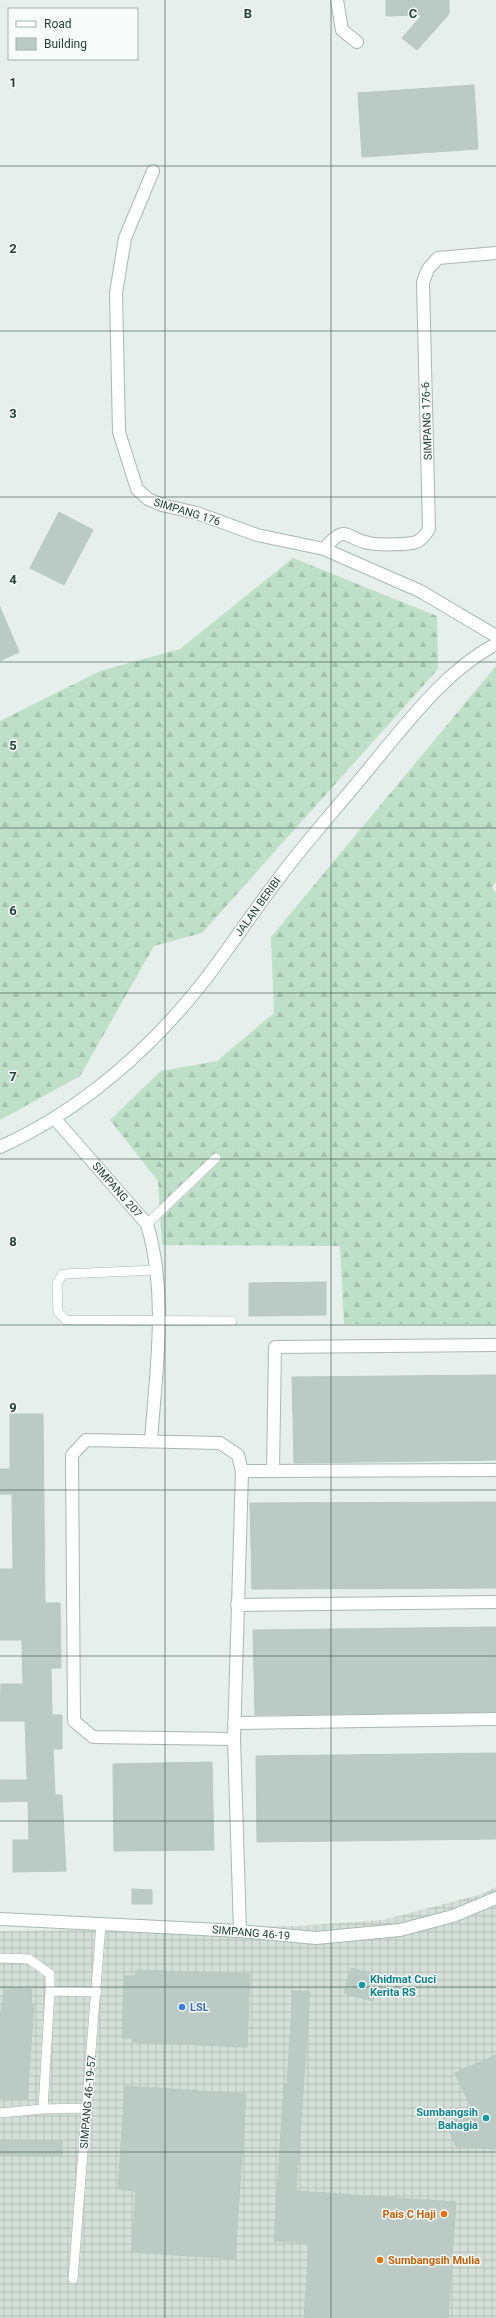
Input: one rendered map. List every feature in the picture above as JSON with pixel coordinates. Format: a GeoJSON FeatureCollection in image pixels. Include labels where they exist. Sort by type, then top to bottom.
{"type":"FeatureCollection","features":[{"type":"Feature","properties":{"kind":"street"},"geometry":{"type":"LineString","coordinates":[[337,0],[342,30],[356,42]]}},
{"type":"Feature","properties":{"kind":"street","name":"SIMPANG 176"},"geometry":{"type":"LineString","coordinates":[[154,171],[125,238],[116,293],[119,432],[137,489],[148,500],[162,506],[197,513],[257,535],[324,549],[420,591],[496,636]]}},
{"type":"Feature","properties":{"kind":"street","name":"SIMPANG 176-6"},"geometry":{"type":"LineString","coordinates":[[324,549],[334,537],[349,534],[370,544],[416,542],[423,537],[429,529],[423,282],[428,269],[438,258],[496,253]]}},
{"type":"Feature","properties":{"kind":"street","name":"JALAN BERIBI"},"geometry":{"type":"LineString","coordinates":[[0,1148],[55,1119],[104,1082],[156,1036],[203,982],[282,873],[423,705],[478,655],[496,644]]}},
{"type":"Feature","properties":{"kind":"street","name":"SIMPANG 207"},"geometry":{"type":"LineString","coordinates":[[55,1119],[147,1224],[153,1246],[160,1320],[151,1441]]}},
{"type":"Feature","properties":{"kind":"street"},"geometry":{"type":"LineString","coordinates":[[273,1471],[274,1347],[496,1345]]}},
{"type":"Feature","properties":{"kind":"street"},"geometry":{"type":"LineString","coordinates":[[234,1739],[94,1737],[74,1721],[72,1455],[86,1440],[220,1442],[238,1455],[242,1471],[234,1739],[240,1931]]}},
{"type":"Feature","properties":{"kind":"street"},"geometry":{"type":"LineString","coordinates":[[242,1471],[496,1470]]}},
{"type":"Feature","properties":{"kind":"street"},"geometry":{"type":"LineString","coordinates":[[237,1605],[496,1602]]}},
{"type":"Feature","properties":{"kind":"street"},"geometry":{"type":"LineString","coordinates":[[234,1723],[496,1719]]}},
{"type":"Feature","properties":{"kind":"street","name":"SIMPANG 46-19"},"geometry":{"type":"LineString","coordinates":[[0,1919],[240,1931],[316,1938],[400,1930],[453,1916],[496,1898]]}},
{"type":"Feature","properties":{"kind":"lane"},"geometry":{"type":"LineString","coordinates":[[147,1224],[216,1158]]}},
{"type":"Feature","properties":{"kind":"lane"},"geometry":{"type":"LineString","coordinates":[[156,1270],[63,1274],[57,1283],[58,1312],[66,1320],[232,1321]]}},
{"type":"Feature","properties":{"kind":"lane","name":"SIMPANG 46-19-57"},"geometry":{"type":"LineString","coordinates":[[73,2279],[97,1992],[101,1924]]}},
{"type":"Feature","properties":{"kind":"lane"},"geometry":{"type":"LineString","coordinates":[[0,1958],[29,1959],[50,1974],[43,2109]]}},
{"type":"Feature","properties":{"kind":"lane"},"geometry":{"type":"LineString","coordinates":[[50,1991],[97,1992]]}},
{"type":"Feature","properties":{"kind":"lane"},"geometry":{"type":"LineString","coordinates":[[0,2113],[43,2109],[87,2108]]}},
{"type":"Feature","properties":{"kind":"shaded area"},"geometry":{"type":"Polygon","coordinates":[[[496,1887],[496,2318],[0,2318],[0,1931],[295,1926],[383,1920],[482,1894],[496,1887]]]}},
{"type":"Feature","properties":{"kind":"green space"},"geometry":{"type":"Polygon","coordinates":[[[293,558],[437,616],[438,669],[202,933],[154,946],[80,1076],[0,1120],[0,721],[100,671],[180,649],[293,558]]]}},
{"type":"Feature","properties":{"kind":"green space"},"geometry":{"type":"Polygon","coordinates":[[[496,666],[496,882],[492,887],[496,893],[496,1324],[344,1324],[340,1246],[162,1245],[158,1181],[110,1120],[161,1071],[217,1061],[274,1013],[271,937],[496,666]]]}},
{"type":"Feature","properties":{"kind":"building"},"geometry":{"type":"Polygon","coordinates":[[[386,0],[449,0],[449,14],[417,50],[402,38],[422,15],[386,16],[386,0]]]}},
{"type":"Feature","properties":{"kind":"building"},"geometry":{"type":"Polygon","coordinates":[[[474,85],[478,149],[362,157],[358,93],[474,85]]]}},
{"type":"Feature","properties":{"kind":"building"},"geometry":{"type":"Polygon","coordinates":[[[59,512],[93,530],[64,585],[30,568],[59,512]]]}},
{"type":"Feature","properties":{"kind":"building"},"geometry":{"type":"Polygon","coordinates":[[[0,607],[19,652],[0,661],[0,607]]]}},
{"type":"Feature","properties":{"kind":"building"},"geometry":{"type":"Polygon","coordinates":[[[326,1282],[326,1315],[249,1316],[249,1283],[326,1282]]]}},
{"type":"Feature","properties":{"kind":"building"},"geometry":{"type":"Polygon","coordinates":[[[496,1375],[496,1460],[294,1463],[292,1377],[496,1375]]]}},
{"type":"Feature","properties":{"kind":"building"},"geometry":{"type":"Polygon","coordinates":[[[10,1414],[43,1414],[45,1603],[60,1603],[61,1668],[51,1668],[52,1715],[62,1715],[62,1749],[53,1749],[55,1795],[62,1795],[66,1871],[13,1872],[13,1840],[29,1840],[28,1801],[0,1802],[0,1780],[27,1780],[25,1721],[0,1721],[1,1684],[23,1684],[22,1640],[0,1640],[0,1569],[13,1569],[12,1494],[0,1494],[0,1469],[10,1469],[10,1414]]]}},
{"type":"Feature","properties":{"kind":"building"},"geometry":{"type":"Polygon","coordinates":[[[496,1502],[496,1588],[252,1589],[250,1503],[496,1502]]]}},
{"type":"Feature","properties":{"kind":"building"},"geometry":{"type":"Polygon","coordinates":[[[496,1627],[496,1712],[255,1715],[253,1630],[496,1627]]]}},
{"type":"Feature","properties":{"kind":"building"},"geometry":{"type":"Polygon","coordinates":[[[496,1753],[496,1839],[257,1842],[256,1756],[496,1753]]]}},
{"type":"Feature","properties":{"kind":"building"},"geometry":{"type":"Polygon","coordinates":[[[212,1762],[214,1850],[114,1851],[113,1764],[212,1762]]]}},
{"type":"Feature","properties":{"kind":"building"},"geometry":{"type":"Polygon","coordinates":[[[132,1889],[152,1890],[152,1904],[132,1904],[132,1889]]]}},
{"type":"Feature","properties":{"kind":"building","name":"Khidmat Cuci Kerita RS"},"geometry":{"type":"Polygon","coordinates":[[[351,1968],[380,1976],[373,2001],[344,1993],[351,1968]]]}},
{"type":"Feature","properties":{"kind":"building","name":"LSL"},"geometry":{"type":"Polygon","coordinates":[[[136,1970],[250,1974],[247,2047],[133,2042],[133,2038],[122,2038],[124,1976],[135,1976],[136,1970]]]}},
{"type":"Feature","properties":{"kind":"building"},"geometry":{"type":"Polygon","coordinates":[[[5,1987],[32,1989],[31,2004],[34,2004],[27,2100],[0,2098],[0,2017],[5,1987]]]}},
{"type":"Feature","properties":{"kind":"building","name":"Sumbangsih Mulia"},"geometry":{"type":"Polygon","coordinates":[[[293,1991],[310,1992],[296,2191],[456,2202],[448,2318],[304,2318],[309,2243],[274,2241],[284,2084],[287,2085],[293,1991]]]}},
{"type":"Feature","properties":{"kind":"building","name":"Sumbangsih Bahagia"},"geometry":{"type":"Polygon","coordinates":[[[496,2055],[496,2149],[456,2146],[446,2123],[473,2111],[455,2073],[496,2055]]]}},
{"type":"Feature","properties":{"kind":"building"},"geometry":{"type":"Polygon","coordinates":[[[125,2086],[246,2094],[235,2259],[132,2252],[136,2191],[118,2189],[125,2086]]]}},
{"type":"Feature","properties":{"kind":"building"},"geometry":{"type":"Polygon","coordinates":[[[0,2140],[62,2141],[62,2156],[0,2155],[0,2140]]]}},
{"type":"Feature","properties":{"kind":"place","name":"Khidmat Cuci Kerita RS"},"geometry":{"type":"Point","coordinates":[362,1985]}},
{"type":"Feature","properties":{"kind":"place","name":"LSL"},"geometry":{"type":"Point","coordinates":[182,2007]}},
{"type":"Feature","properties":{"kind":"place","name":"Sumbangsih Bahagia"},"geometry":{"type":"Point","coordinates":[486,2118]}},
{"type":"Feature","properties":{"kind":"place","name":"Pais C Haji"},"geometry":{"type":"Point","coordinates":[444,2214]}},
{"type":"Feature","properties":{"kind":"place","name":"Sumbangsih Mulia"},"geometry":{"type":"Point","coordinates":[380,2260]}}]}
